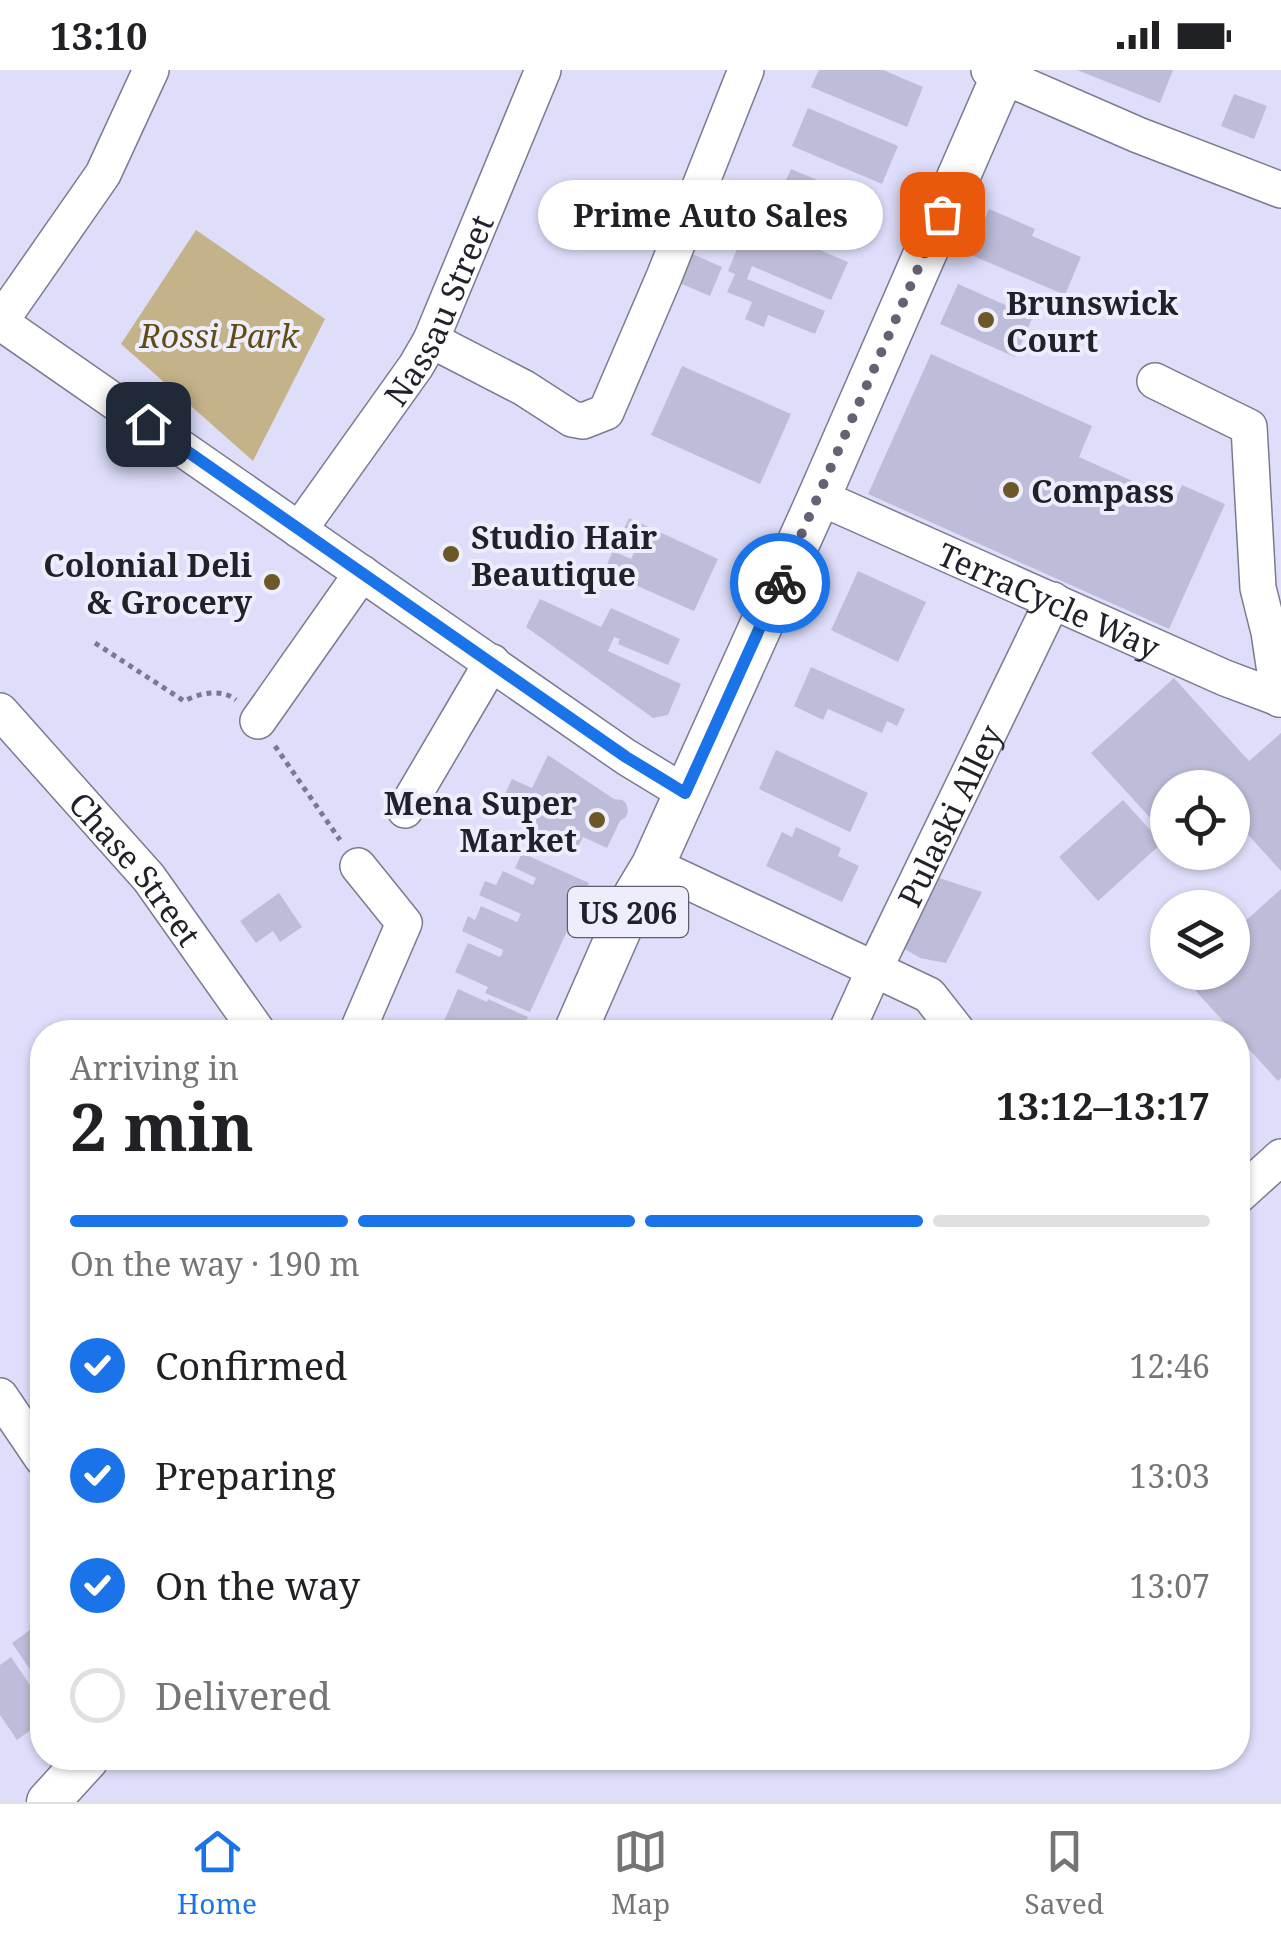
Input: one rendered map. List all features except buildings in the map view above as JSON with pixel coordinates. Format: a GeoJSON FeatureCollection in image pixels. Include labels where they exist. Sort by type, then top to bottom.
{"type":"FeatureCollection","features":[{"type":"Feature","properties":{"kind":"main road","name":"US 206"},"geometry":{"type":"LineString","coordinates":[[580,1020],[820,496],[999,72]]}},
{"type":"Feature","properties":{"kind":"main road"},"geometry":{"type":"LineString","coordinates":[[48,1802],[77,1770]]}},
{"type":"Feature","properties":{"kind":"street"},"geometry":{"type":"LineString","coordinates":[[151,70],[103,174],[0,322],[626,757],[685,793]]}},
{"type":"Feature","properties":{"kind":"street","name":"Nassau Street"},"geometry":{"type":"LineString","coordinates":[[299,530],[431,340],[543,70]]}},
{"type":"Feature","properties":{"kind":"street"},"geometry":{"type":"LineString","coordinates":[[431,340],[524,388],[572,419],[583,421],[606,412],[746,70]]}},
{"type":"Feature","properties":{"kind":"street"},"geometry":{"type":"LineString","coordinates":[[999,72],[1138,135],[1281,190]]}},
{"type":"Feature","properties":{"kind":"street"},"geometry":{"type":"LineString","coordinates":[[1155,381],[1248,427],[1258,588],[1280,699]]}},
{"type":"Feature","properties":{"kind":"street","name":"TerraCycle Way"},"geometry":{"type":"LineString","coordinates":[[820,496],[1280,699]]}},
{"type":"Feature","properties":{"kind":"street"},"geometry":{"type":"LineString","coordinates":[[258,722],[362,573]]}},
{"type":"Feature","properties":{"kind":"street","name":"Pulaski Alley"},"geometry":{"type":"LineString","coordinates":[[851,1020],[1053,600]]}},
{"type":"Feature","properties":{"kind":"street"},"geometry":{"type":"LineString","coordinates":[[406,810],[492,662]]}},
{"type":"Feature","properties":{"kind":"street","name":"Chase Street"},"geometry":{"type":"LineString","coordinates":[[0,711],[149,878],[250,1020]]}},
{"type":"Feature","properties":{"kind":"street"},"geometry":{"type":"LineString","coordinates":[[652,865],[929,995],[949,1020]]}},
{"type":"Feature","properties":{"kind":"street"},"geometry":{"type":"LineString","coordinates":[[358,866],[404,924],[361,1020]]}},
{"type":"Feature","properties":{"kind":"street"},"geometry":{"type":"LineString","coordinates":[[1250,1185],[1281,1156]]}},
{"type":"Feature","properties":{"kind":"street"},"geometry":{"type":"LineString","coordinates":[[0,1396],[30,1440]]}},
{"type":"Feature","properties":{"kind":"green space","name":"Rossi Park"},"geometry":{"type":"Polygon","coordinates":[[[196,230],[325,319],[253,461],[121,344],[196,230]]]}},
{"type":"Feature","properties":{"kind":"way so far"},"geometry":{"type":"LineString","coordinates":[[780,583],[942,214]]}},
{"type":"Feature","properties":{"kind":"place","name":"Prime Auto Sales"},"geometry":{"type":"Point","coordinates":[942,214]}},
{"type":"Feature","properties":{"kind":"place","name":"Brunswick Court"},"geometry":{"type":"Point","coordinates":[986,320]}},
{"type":"Feature","properties":{"kind":"place","name":"Compass"},"geometry":{"type":"Point","coordinates":[1011,490]}},
{"type":"Feature","properties":{"kind":"place","name":"Studio Hair Beautique"},"geometry":{"type":"Point","coordinates":[451,554]}},
{"type":"Feature","properties":{"kind":"place","name":"Colonial Deli & Grocery"},"geometry":{"type":"Point","coordinates":[272,582]}},
{"type":"Feature","properties":{"kind":"place","name":"Mena Super Market"},"geometry":{"type":"Point","coordinates":[597,820]}},
{"type":"Feature","properties":{"kind":"route"},"geometry":{"type":"LineString","coordinates":[[148,424],[626,757],[685,793],[780,583]]}}]}
